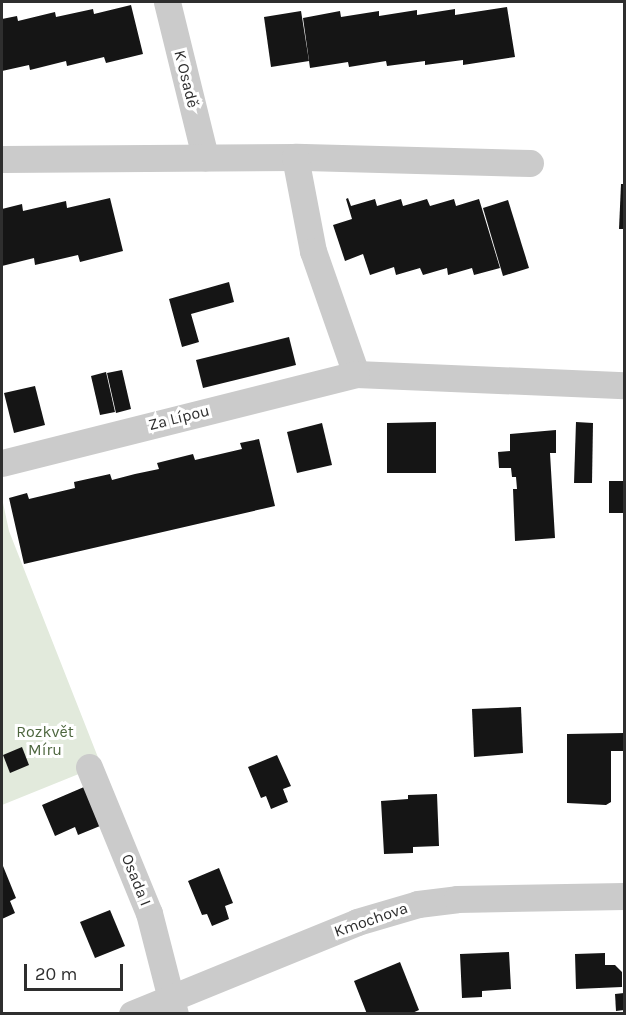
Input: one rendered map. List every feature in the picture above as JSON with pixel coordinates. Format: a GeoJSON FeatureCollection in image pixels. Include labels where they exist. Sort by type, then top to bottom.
{"type":"FeatureCollection","features":[{"type":"Feature","properties":{"kind":"street","name":"K Osadě"},"geometry":{"type":"LineString","coordinates":[[167,2],[205,157]]}},
{"type":"Feature","properties":{"kind":"street"},"geometry":{"type":"LineString","coordinates":[[295,157],[313,250],[356,374]]}},
{"type":"Feature","properties":{"kind":"street"},"geometry":{"type":"LineString","coordinates":[[2,159],[295,157],[530,163]]}},
{"type":"Feature","properties":{"kind":"street","name":"Za Lípou"},"geometry":{"type":"LineString","coordinates":[[2,463],[356,374],[624,385]]}},
{"type":"Feature","properties":{"kind":"street","name":"Osada I"},"geometry":{"type":"LineString","coordinates":[[89,767],[149,913],[172,1006]]}},
{"type":"Feature","properties":{"kind":"street","name":"Kmochova"},"geometry":{"type":"LineString","coordinates":[[132,1014],[172,1006],[357,922],[418,904],[457,899],[624,896]]}},
{"type":"Feature","properties":{"kind":"green space","name":"Rozkvět Míru"},"geometry":{"type":"Polygon","coordinates":[[[2,498],[9,531],[101,765],[2,805],[2,498]]]}},
{"type":"Feature","properties":{"kind":"building"},"geometry":{"type":"Polygon","coordinates":[[[131,5],[143,54],[106,63],[104,57],[67,66],[66,61],[30,70],[29,65],[2,71],[2,19],[17,16],[18,21],[55,12],[56,17],[93,9],[94,14],[131,5]]]}},
{"type":"Feature","properties":{"kind":"building"},"geometry":{"type":"Polygon","coordinates":[[[507,7],[515,57],[463,65],[463,60],[425,65],[425,61],[387,66],[386,61],[349,67],[348,62],[310,68],[303,18],[340,11],[341,17],[379,11],[379,16],[417,10],[417,15],[455,9],[455,15],[507,7]]]}},
{"type":"Feature","properties":{"kind":"building"},"geometry":{"type":"Polygon","coordinates":[[[301,11],[309,61],[271,67],[264,17],[301,11]]]}},
{"type":"Feature","properties":{"kind":"building"},"geometry":{"type":"Polygon","coordinates":[[[621,184],[624,184],[624,229],[619,229],[621,184]]]}},
{"type":"Feature","properties":{"kind":"building"},"geometry":{"type":"Polygon","coordinates":[[[110,198],[123,251],[80,262],[78,255],[35,265],[34,258],[2,266],[2,209],[22,204],[23,211],[66,201],[67,208],[110,198]]]}},
{"type":"Feature","properties":{"kind":"building"},"geometry":{"type":"Polygon","coordinates":[[[348,198],[351,206],[375,199],[377,206],[401,199],[403,206],[427,199],[430,206],[454,199],[456,206],[479,199],[500,268],[474,275],[472,268],[448,275],[447,268],[423,275],[420,268],[396,275],[394,267],[370,275],[363,254],[345,261],[333,225],[352,219],[346,199],[348,198]]]}},
{"type":"Feature","properties":{"kind":"building"},"geometry":{"type":"Polygon","coordinates":[[[508,200],[529,268],[503,276],[483,208],[508,200]]]}},
{"type":"Feature","properties":{"kind":"building"},"geometry":{"type":"Polygon","coordinates":[[[229,282],[234,302],[191,314],[199,342],[182,347],[169,299],[229,282]]]}},
{"type":"Feature","properties":{"kind":"building"},"geometry":{"type":"Polygon","coordinates":[[[289,337],[296,365],[203,388],[196,360],[289,337]]]}},
{"type":"Feature","properties":{"kind":"building"},"geometry":{"type":"Polygon","coordinates":[[[122,370],[131,409],[116,413],[107,373],[122,370]]]}},
{"type":"Feature","properties":{"kind":"building"},"geometry":{"type":"Polygon","coordinates":[[[106,372],[115,412],[100,415],[91,376],[106,372]]]}},
{"type":"Feature","properties":{"kind":"building"},"geometry":{"type":"Polygon","coordinates":[[[35,386],[45,425],[14,433],[4,393],[35,386]]]}},
{"type":"Feature","properties":{"kind":"building"},"geometry":{"type":"Polygon","coordinates":[[[436,422],[436,473],[387,473],[387,423],[436,422]]]}},
{"type":"Feature","properties":{"kind":"building"},"geometry":{"type":"Polygon","coordinates":[[[576,422],[593,423],[592,483],[574,483],[576,422]]]}},
{"type":"Feature","properties":{"kind":"building"},"geometry":{"type":"Polygon","coordinates":[[[322,423],[332,465],[297,473],[287,432],[322,423]]]}},
{"type":"Feature","properties":{"kind":"building"},"geometry":{"type":"Polygon","coordinates":[[[556,430],[556,453],[550,453],[555,538],[515,541],[513,489],[517,489],[516,477],[512,477],[511,468],[499,468],[498,452],[510,451],[510,434],[556,430]]]}},
{"type":"Feature","properties":{"kind":"building"},"geometry":{"type":"Polygon","coordinates":[[[259,439],[275,506],[24,564],[9,498],[27,493],[29,499],[75,488],[74,482],[110,474],[112,480],[159,469],[157,463],[193,454],[195,460],[242,449],[240,443],[259,439]]]}},
{"type":"Feature","properties":{"kind":"building"},"geometry":{"type":"Polygon","coordinates":[[[609,481],[624,481],[624,513],[609,513],[609,481]]]}},
{"type":"Feature","properties":{"kind":"building"},"geometry":{"type":"Polygon","coordinates":[[[521,707],[523,753],[474,757],[472,709],[521,707]]]}},
{"type":"Feature","properties":{"kind":"building"},"geometry":{"type":"Polygon","coordinates":[[[624,733],[624,751],[611,751],[611,802],[606,805],[567,803],[567,734],[624,733]]]}},
{"type":"Feature","properties":{"kind":"building"},"geometry":{"type":"Polygon","coordinates":[[[22,747],[29,765],[10,773],[3,755],[22,747]]]}},
{"type":"Feature","properties":{"kind":"building"},"geometry":{"type":"Polygon","coordinates":[[[277,755],[291,786],[283,789],[288,802],[271,809],[266,796],[261,798],[248,767],[277,755]]]}},
{"type":"Feature","properties":{"kind":"building"},"geometry":{"type":"Polygon","coordinates":[[[84,787],[100,826],[78,835],[75,827],[55,836],[42,805],[84,787]]]}},
{"type":"Feature","properties":{"kind":"building"},"geometry":{"type":"Polygon","coordinates":[[[437,794],[439,846],[413,847],[413,853],[384,854],[381,801],[408,799],[408,795],[437,794]]]}},
{"type":"Feature","properties":{"kind":"building"},"geometry":{"type":"Polygon","coordinates":[[[3,866],[16,898],[10,901],[15,913],[2,919],[3,866]]]}},
{"type":"Feature","properties":{"kind":"building"},"geometry":{"type":"Polygon","coordinates":[[[219,868],[233,903],[225,906],[229,919],[212,926],[207,914],[202,915],[188,881],[219,868]]]}},
{"type":"Feature","properties":{"kind":"building"},"geometry":{"type":"Polygon","coordinates":[[[110,910],[125,946],[95,958],[80,922],[110,910]]]}},
{"type":"Feature","properties":{"kind":"building"},"geometry":{"type":"Polygon","coordinates":[[[509,952],[511,989],[482,991],[482,997],[462,998],[460,954],[509,952]]]}},
{"type":"Feature","properties":{"kind":"building"},"geometry":{"type":"Polygon","coordinates":[[[605,953],[605,965],[615,965],[622,972],[622,987],[576,989],[575,954],[605,953]]]}},
{"type":"Feature","properties":{"kind":"building"},"geometry":{"type":"Polygon","coordinates":[[[400,962],[419,1010],[410,1014],[367,1014],[354,981],[400,962]]]}},
{"type":"Feature","properties":{"kind":"building"},"geometry":{"type":"Polygon","coordinates":[[[624,993],[624,1010],[616,1011],[615,994],[624,993]]]}}]}
